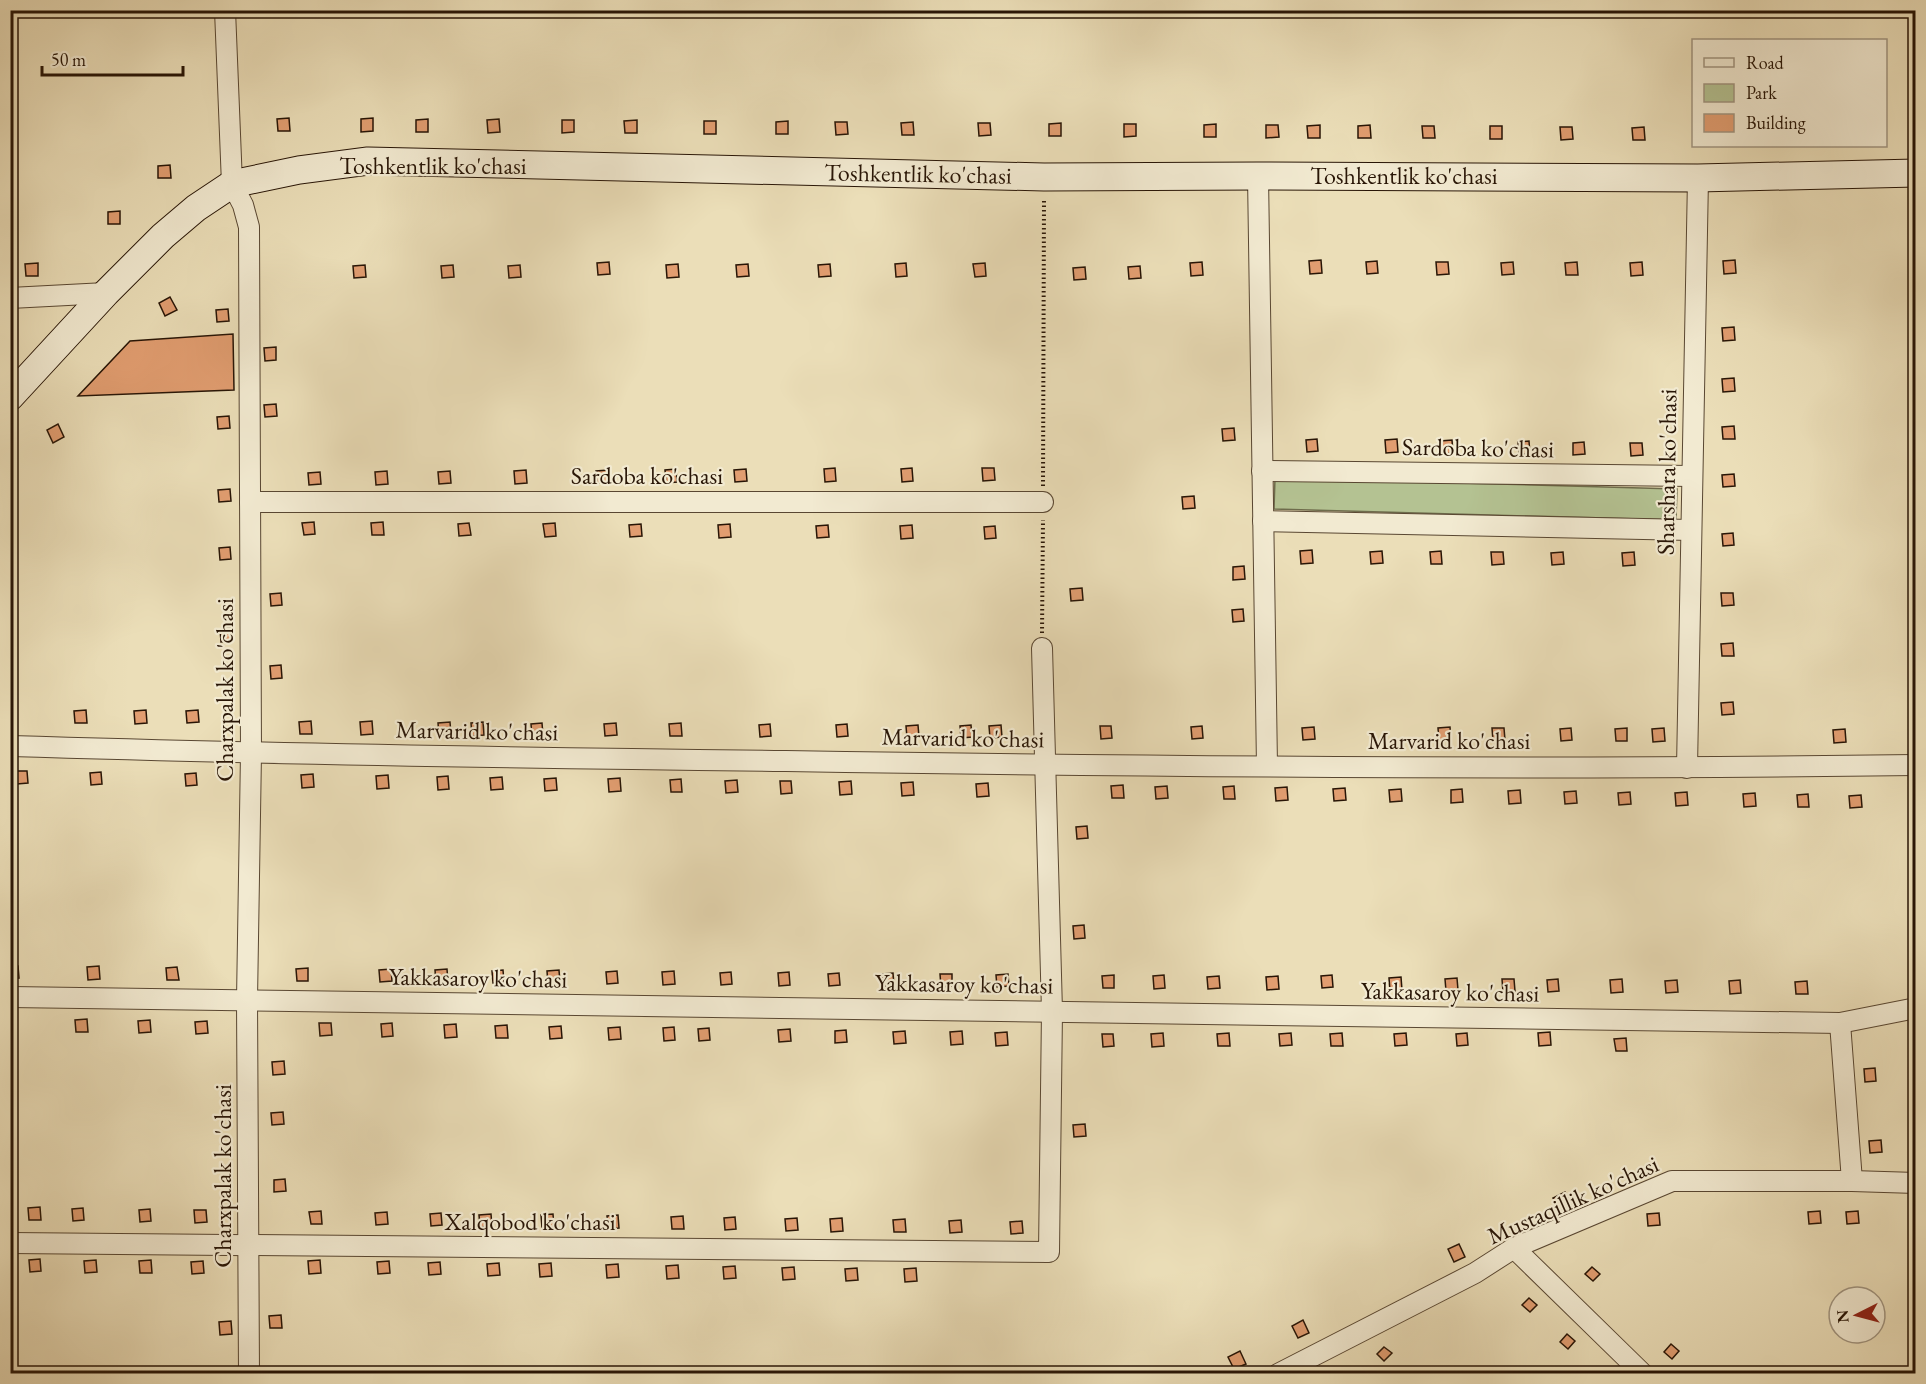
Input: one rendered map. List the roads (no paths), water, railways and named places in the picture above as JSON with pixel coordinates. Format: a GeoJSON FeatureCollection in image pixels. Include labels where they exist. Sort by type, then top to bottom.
{"type":"FeatureCollection","features":[{"type":"Feature","properties":{"kind":"main road","name":"Toshkentlik ko'chasi"},"geometry":{"type":"LineString","coordinates":[[10,398],[106,293],[163,236],[195,208],[232,184],[299,170],[368,161],[1044,177],[1698,178],[1916,173]]}},
{"type":"Feature","properties":{"kind":"street","name":"Charxpalak ko'chasi"},"geometry":{"type":"LineString","coordinates":[[225,10],[232,184],[243,205],[249,227],[251,753],[248,1000],[249,1374]]}},
{"type":"Feature","properties":{"kind":"street"},"geometry":{"type":"LineString","coordinates":[[1258,176],[1267,766]]}},
{"type":"Feature","properties":{"kind":"street","name":"Sharshara ko'chasi"},"geometry":{"type":"LineString","coordinates":[[1687,768],[1698,178]]}},
{"type":"Feature","properties":{"kind":"street"},"geometry":{"type":"LineString","coordinates":[[10,298],[106,293]]}},
{"type":"Feature","properties":{"kind":"street","name":"Sardoba ko'chasi"},"geometry":{"type":"LineString","coordinates":[[1263,471],[1692,476]]}},
{"type":"Feature","properties":{"kind":"street","name":"Sardoba ko'chasi"},"geometry":{"type":"LineString","coordinates":[[250,502],[1043,502]]}},
{"type":"Feature","properties":{"kind":"street"},"geometry":{"type":"LineString","coordinates":[[1263,521],[1691,530]]}},
{"type":"Feature","properties":{"kind":"street"},"geometry":{"type":"LineString","coordinates":[[1042,648],[1052,1011]]}},
{"type":"Feature","properties":{"kind":"street","name":"Marvarid ko'chasi"},"geometry":{"type":"LineString","coordinates":[[10,746],[251,753],[1045,765],[1687,768],[1916,765]]}},
{"type":"Feature","properties":{"kind":"street","name":"Yakkasaroy ko'chasi"},"geometry":{"type":"LineString","coordinates":[[10,997],[1840,1023],[1916,1008]]}},
{"type":"Feature","properties":{"kind":"street","name":"Xalqobod ko'chasi"},"geometry":{"type":"LineString","coordinates":[[10,1243],[1049,1252],[1052,1011]]}},
{"type":"Feature","properties":{"kind":"street"},"geometry":{"type":"LineString","coordinates":[[1840,1023],[1852,1181]]}},
{"type":"Feature","properties":{"kind":"street","name":"Mustaqillik ko'chasi"},"geometry":{"type":"LineString","coordinates":[[1278,1374],[1475,1273],[1514,1248],[1672,1181],[1916,1183]]}},
{"type":"Feature","properties":{"kind":"street"},"geometry":{"type":"LineString","coordinates":[[1514,1248],[1643,1374]]}}]}
